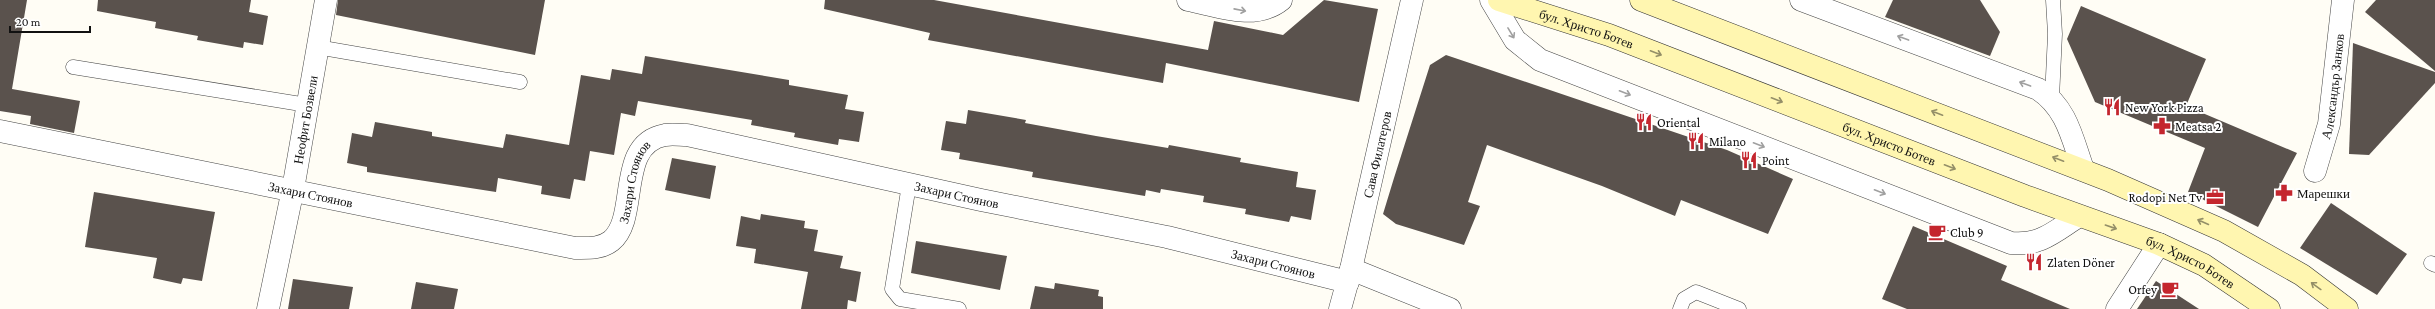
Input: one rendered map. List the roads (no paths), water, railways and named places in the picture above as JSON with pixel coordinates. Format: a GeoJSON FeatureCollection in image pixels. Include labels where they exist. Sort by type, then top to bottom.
{"type":"FeatureCollection","features":[{"type":"Feature","properties":{"kind":"main road","name":"бул. Христо Ботев"},"geometry":{"type":"LineString","coordinates":[[1499,0],[1610,35],[2079,216],[2159,244],[2204,265],[2269,309]]}},
{"type":"Feature","properties":{"kind":"main road"},"geometry":{"type":"LineString","coordinates":[[1641,0],[2083,169],[2224,231],[2302,275],[2348,309]]}},
{"type":"Feature","properties":{"kind":"street","name":"Неофит Бозвели"},"geometry":{"type":"LineString","coordinates":[[268,309],[293,189],[326,0]]}},
{"type":"Feature","properties":{"kind":"street"},"geometry":{"type":"LineString","coordinates":[[1188,0],[1250,12],[1276,4],[1281,0]]}},
{"type":"Feature","properties":{"kind":"street","name":"Сава Филатеров"},"geometry":{"type":"LineString","coordinates":[[1340,309],[1349,276],[1412,0]]}},
{"type":"Feature","properties":{"kind":"street"},"geometry":{"type":"LineString","coordinates":[[1492,0],[1515,40],[1540,60],[2011,243],[2026,244],[2041,241],[2079,216]]}},
{"type":"Feature","properties":{"kind":"street"},"geometry":{"type":"LineString","coordinates":[[1801,0],[2038,89],[2052,98],[2062,112],[2083,169]]}},
{"type":"Feature","properties":{"kind":"street","name":"Александър Занков"},"geometry":{"type":"LineString","coordinates":[[2316,171],[2329,124],[2343,0]]}},
{"type":"Feature","properties":{"kind":"street","name":"Захари Стоянов"},"geometry":{"type":"LineString","coordinates":[[0,131],[293,189],[575,248],[595,248],[611,241],[620,226],[627,204],[632,171],[639,154],[648,142],[665,135],[687,136],[1349,276],[1450,309]]}},
{"type":"Feature","properties":{"kind":"street"},"geometry":{"type":"LineString","coordinates":[[2117,309],[2159,244]]}},
{"type":"Feature","properties":{"kind":"lane"},"geometry":{"type":"LineString","coordinates":[[2052,98],[2055,34],[2053,0]]}},
{"type":"Feature","properties":{"kind":"lane"},"geometry":{"type":"LineString","coordinates":[[318,47],[520,82]]}},
{"type":"Feature","properties":{"kind":"lane"},"geometry":{"type":"LineString","coordinates":[[73,67],[307,105]]}},
{"type":"Feature","properties":{"kind":"lane"},"geometry":{"type":"LineString","coordinates":[[909,184],[892,289],[900,299],[959,309]]}},
{"type":"Feature","properties":{"kind":"lane"},"geometry":{"type":"LineString","coordinates":[[1680,309],[1684,300],[1696,292],[1739,309]]}},
{"type":"Feature","properties":{"kind":"place","name":"New York Pizza"},"geometry":{"type":"Point","coordinates":[2112,107]}},
{"type":"Feature","properties":{"kind":"place","name":"Oriental"},"geometry":{"type":"Point","coordinates":[1644,122]}},
{"type":"Feature","properties":{"kind":"place","name":"Meatsa 2"},"geometry":{"type":"Point","coordinates":[2162,126]}},
{"type":"Feature","properties":{"kind":"place","name":"Milano"},"geometry":{"type":"Point","coordinates":[1696,141]}},
{"type":"Feature","properties":{"kind":"place","name":"Point"},"geometry":{"type":"Point","coordinates":[1749,160]}},
{"type":"Feature","properties":{"kind":"place","name":"Марешки"},"geometry":{"type":"Point","coordinates":[2284,193]}},
{"type":"Feature","properties":{"kind":"place","name":"Rodopi Net Tv"},"geometry":{"type":"Point","coordinates":[2215,197]}},
{"type":"Feature","properties":{"kind":"place","name":"Club 9"},"geometry":{"type":"Point","coordinates":[1937,232]}},
{"type":"Feature","properties":{"kind":"place","name":"Zlaten Döner"},"geometry":{"type":"Point","coordinates":[2034,262]}},
{"type":"Feature","properties":{"kind":"place","name":"Orfey"},"geometry":{"type":"Point","coordinates":[2170,289]}}]}
